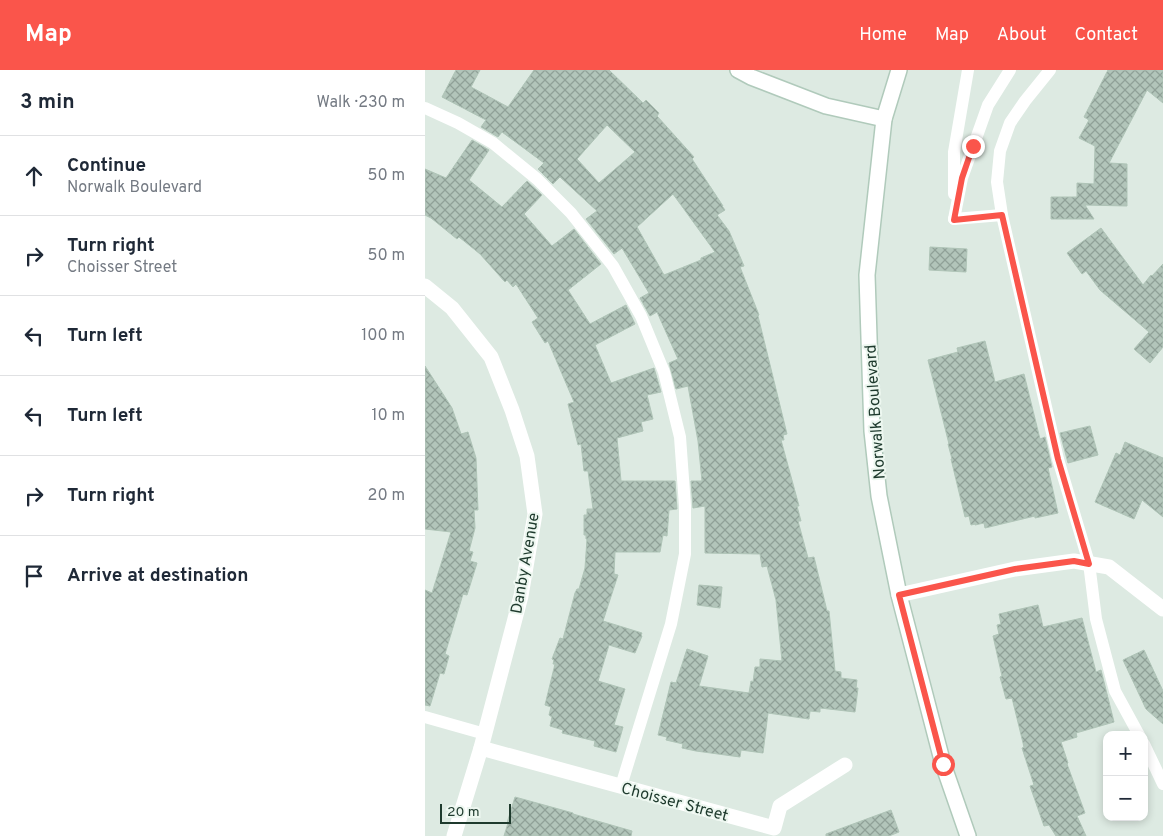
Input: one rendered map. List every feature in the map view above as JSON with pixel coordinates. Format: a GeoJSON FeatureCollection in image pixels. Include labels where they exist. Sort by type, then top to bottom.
{"type":"FeatureCollection","features":[{"type":"Feature","properties":{"kind":"street"},"geometry":{"type":"LineString","coordinates":[[738,70],[751,77],[826,106],[884,119]]}},
{"type":"Feature","properties":{"kind":"street","name":"Norwalk Boulevard"},"geometry":{"type":"LineString","coordinates":[[899,70],[884,119],[867,275],[872,431],[879,496],[899,595],[943,764],[968,836]]}},
{"type":"Feature","properties":{"kind":"street","name":"Danby Avenue"},"geometry":{"type":"LineString","coordinates":[[425,286],[452,308],[491,357],[512,410],[527,456],[535,514],[521,596],[483,741],[454,836]]}},
{"type":"Feature","properties":{"kind":"street"},"geometry":{"type":"LineString","coordinates":[[899,595],[1015,569],[1074,561],[1109,567],[1163,609]]}},
{"type":"Feature","properties":{"kind":"street","name":"Choisser Street"},"geometry":{"type":"LineString","coordinates":[[483,741],[621,786],[773,832],[780,806],[845,765]]}},
{"type":"Feature","properties":{"kind":"lane"},"geometry":{"type":"LineString","coordinates":[[954,220],[953,152],[967,70]]}},
{"type":"Feature","properties":{"kind":"lane"},"geometry":{"type":"LineString","coordinates":[[954,220],[962,178],[988,105],[1010,70]]}},
{"type":"Feature","properties":{"kind":"lane"},"geometry":{"type":"LineString","coordinates":[[1050,70],[1010,123],[1000,151],[997,182],[1002,215],[1058,459],[1089,564],[1097,619],[1115,692],[1137,731]]}},
{"type":"Feature","properties":{"kind":"lane"},"geometry":{"type":"LineString","coordinates":[[425,108],[458,123],[493,143],[537,179],[571,213],[613,266],[641,316],[664,372],[680,437],[685,506],[685,554],[671,624],[621,786]]}},
{"type":"Feature","properties":{"kind":"lane"},"geometry":{"type":"LineString","coordinates":[[954,220],[1002,215]]}},
{"type":"Feature","properties":{"kind":"lane"},"geometry":{"type":"LineString","coordinates":[[425,717],[483,741]]}},
{"type":"Feature","properties":{"kind":"lane"},"geometry":{"type":"LineString","coordinates":[[1148,752],[1163,784]]}},
{"type":"Feature","properties":{"kind":"building"},"geometry":{"type":"Polygon","coordinates":[[[456,70],[480,70],[471,87],[508,107],[534,70],[609,70],[643,103],[646,100],[659,113],[657,116],[694,157],[692,159],[725,210],[717,215],[729,231],[744,266],[740,267],[759,315],[787,434],[783,435],[784,440],[781,440],[799,506],[797,506],[801,521],[798,521],[808,558],[814,557],[827,611],[829,611],[835,671],[841,672],[841,678],[857,680],[855,712],[820,708],[820,712],[810,711],[809,719],[768,713],[763,753],[741,750],[740,757],[682,748],[683,744],[666,740],[667,737],[658,735],[671,682],[676,683],[687,649],[708,656],[699,686],[749,693],[755,667],[760,667],[760,659],[782,661],[776,600],[767,566],[762,567],[760,554],[705,553],[705,506],[693,508],[691,481],[702,481],[698,441],[688,386],[676,389],[669,363],[678,359],[657,312],[650,316],[640,298],[649,293],[622,248],[614,254],[586,219],[597,211],[560,177],[553,184],[538,169],[544,163],[502,132],[498,137],[481,127],[486,120],[442,97],[456,70]],[[607,125],[577,159],[599,183],[635,152],[607,125]],[[673,194],[637,227],[664,275],[701,260],[701,258],[715,252],[673,194]]]}},
{"type":"Feature","properties":{"kind":"building"},"geometry":{"type":"Polygon","coordinates":[[[1108,70],[1163,70],[1163,103],[1147,90],[1109,163],[1127,164],[1127,206],[1085,205],[1094,219],[1051,219],[1051,197],[1077,197],[1077,183],[1094,184],[1095,146],[1079,138],[1089,120],[1084,117],[1108,70]]]}},
{"type":"Feature","properties":{"kind":"building"},"geometry":{"type":"Polygon","coordinates":[[[472,140],[489,150],[469,180],[502,207],[527,181],[542,195],[524,214],[552,246],[574,229],[601,264],[568,290],[590,324],[626,305],[635,324],[595,345],[611,383],[654,368],[661,392],[647,395],[653,419],[641,422],[643,431],[617,438],[621,481],[675,481],[677,509],[669,510],[667,536],[663,535],[660,552],[615,552],[614,574],[618,575],[603,621],[642,633],[635,653],[609,645],[598,681],[625,689],[614,725],[623,727],[616,752],[594,746],[595,741],[562,733],[563,730],[550,726],[552,717],[549,715],[551,707],[545,705],[555,664],[553,664],[554,660],[552,659],[560,638],[563,639],[575,593],[579,589],[585,568],[587,539],[586,535],[584,535],[584,515],[587,515],[587,509],[593,509],[588,471],[584,471],[581,444],[578,445],[568,404],[574,402],[548,341],[545,343],[532,322],[538,318],[516,284],[513,287],[507,280],[505,282],[480,254],[459,237],[457,239],[425,215],[425,169],[446,178],[472,140]]]}},
{"type":"Feature","properties":{"kind":"building"},"geometry":{"type":"Polygon","coordinates":[[[1101,228],[1143,285],[1163,264],[1163,347],[1150,363],[1134,349],[1149,332],[1100,290],[1086,271],[1082,274],[1067,253],[1101,228]]]}},
{"type":"Feature","properties":{"kind":"building"},"geometry":{"type":"Polygon","coordinates":[[[930,247],[967,249],[966,272],[929,270],[930,247]]]}},
{"type":"Feature","properties":{"kind":"building"},"geometry":{"type":"Polygon","coordinates":[[[985,341],[995,382],[1024,374],[1040,439],[1045,437],[1052,467],[1048,468],[1058,513],[1035,518],[1035,516],[985,528],[984,523],[971,525],[969,516],[965,517],[928,360],[958,352],[957,348],[985,341]]]}},
{"type":"Feature","properties":{"kind":"building"},"geometry":{"type":"Polygon","coordinates":[[[425,366],[452,408],[461,434],[468,432],[476,458],[478,510],[474,510],[475,528],[469,551],[473,552],[470,561],[477,563],[467,595],[463,594],[445,654],[449,656],[444,674],[440,673],[430,706],[425,705],[425,590],[432,593],[451,532],[425,529],[425,366]]]}},
{"type":"Feature","properties":{"kind":"building"},"geometry":{"type":"Polygon","coordinates":[[[1090,426],[1098,455],[1068,463],[1060,433],[1090,426]]]}},
{"type":"Feature","properties":{"kind":"building"},"geometry":{"type":"Polygon","coordinates":[[[1125,442],[1163,458],[1163,517],[1142,500],[1134,519],[1095,502],[1116,453],[1120,455],[1125,442]]]}},
{"type":"Feature","properties":{"kind":"building"},"geometry":{"type":"Polygon","coordinates":[[[699,585],[722,587],[720,608],[697,605],[699,585]]]}},
{"type":"Feature","properties":{"kind":"building"},"geometry":{"type":"Polygon","coordinates":[[[1038,605],[1043,627],[1082,618],[1096,672],[1101,670],[1114,722],[1076,733],[1077,737],[1061,742],[1085,813],[1077,816],[1086,836],[1056,836],[1049,825],[1044,826],[1030,786],[1034,785],[1022,748],[1024,747],[1012,698],[1006,699],[1000,677],[1002,676],[993,636],[999,634],[997,625],[1001,624],[999,614],[1038,605]]]}},
{"type":"Feature","properties":{"kind":"building"},"geometry":{"type":"Polygon","coordinates":[[[1144,650],[1163,691],[1163,724],[1146,709],[1123,660],[1144,650]]]}},
{"type":"Feature","properties":{"kind":"building"},"geometry":{"type":"Polygon","coordinates":[[[515,797],[632,831],[631,836],[504,836],[515,797]]]}},
{"type":"Feature","properties":{"kind":"building"},"geometry":{"type":"Polygon","coordinates":[[[891,810],[899,832],[889,836],[826,836],[826,834],[891,810]]]}},
{"type":"Feature","properties":{"kind":"route"},"geometry":{"type":"LineString","coordinates":[[943,764],[899,595],[1015,569],[1074,561],[1089,564],[1058,459],[1002,215],[954,220],[962,178],[973,146]]}}]}
